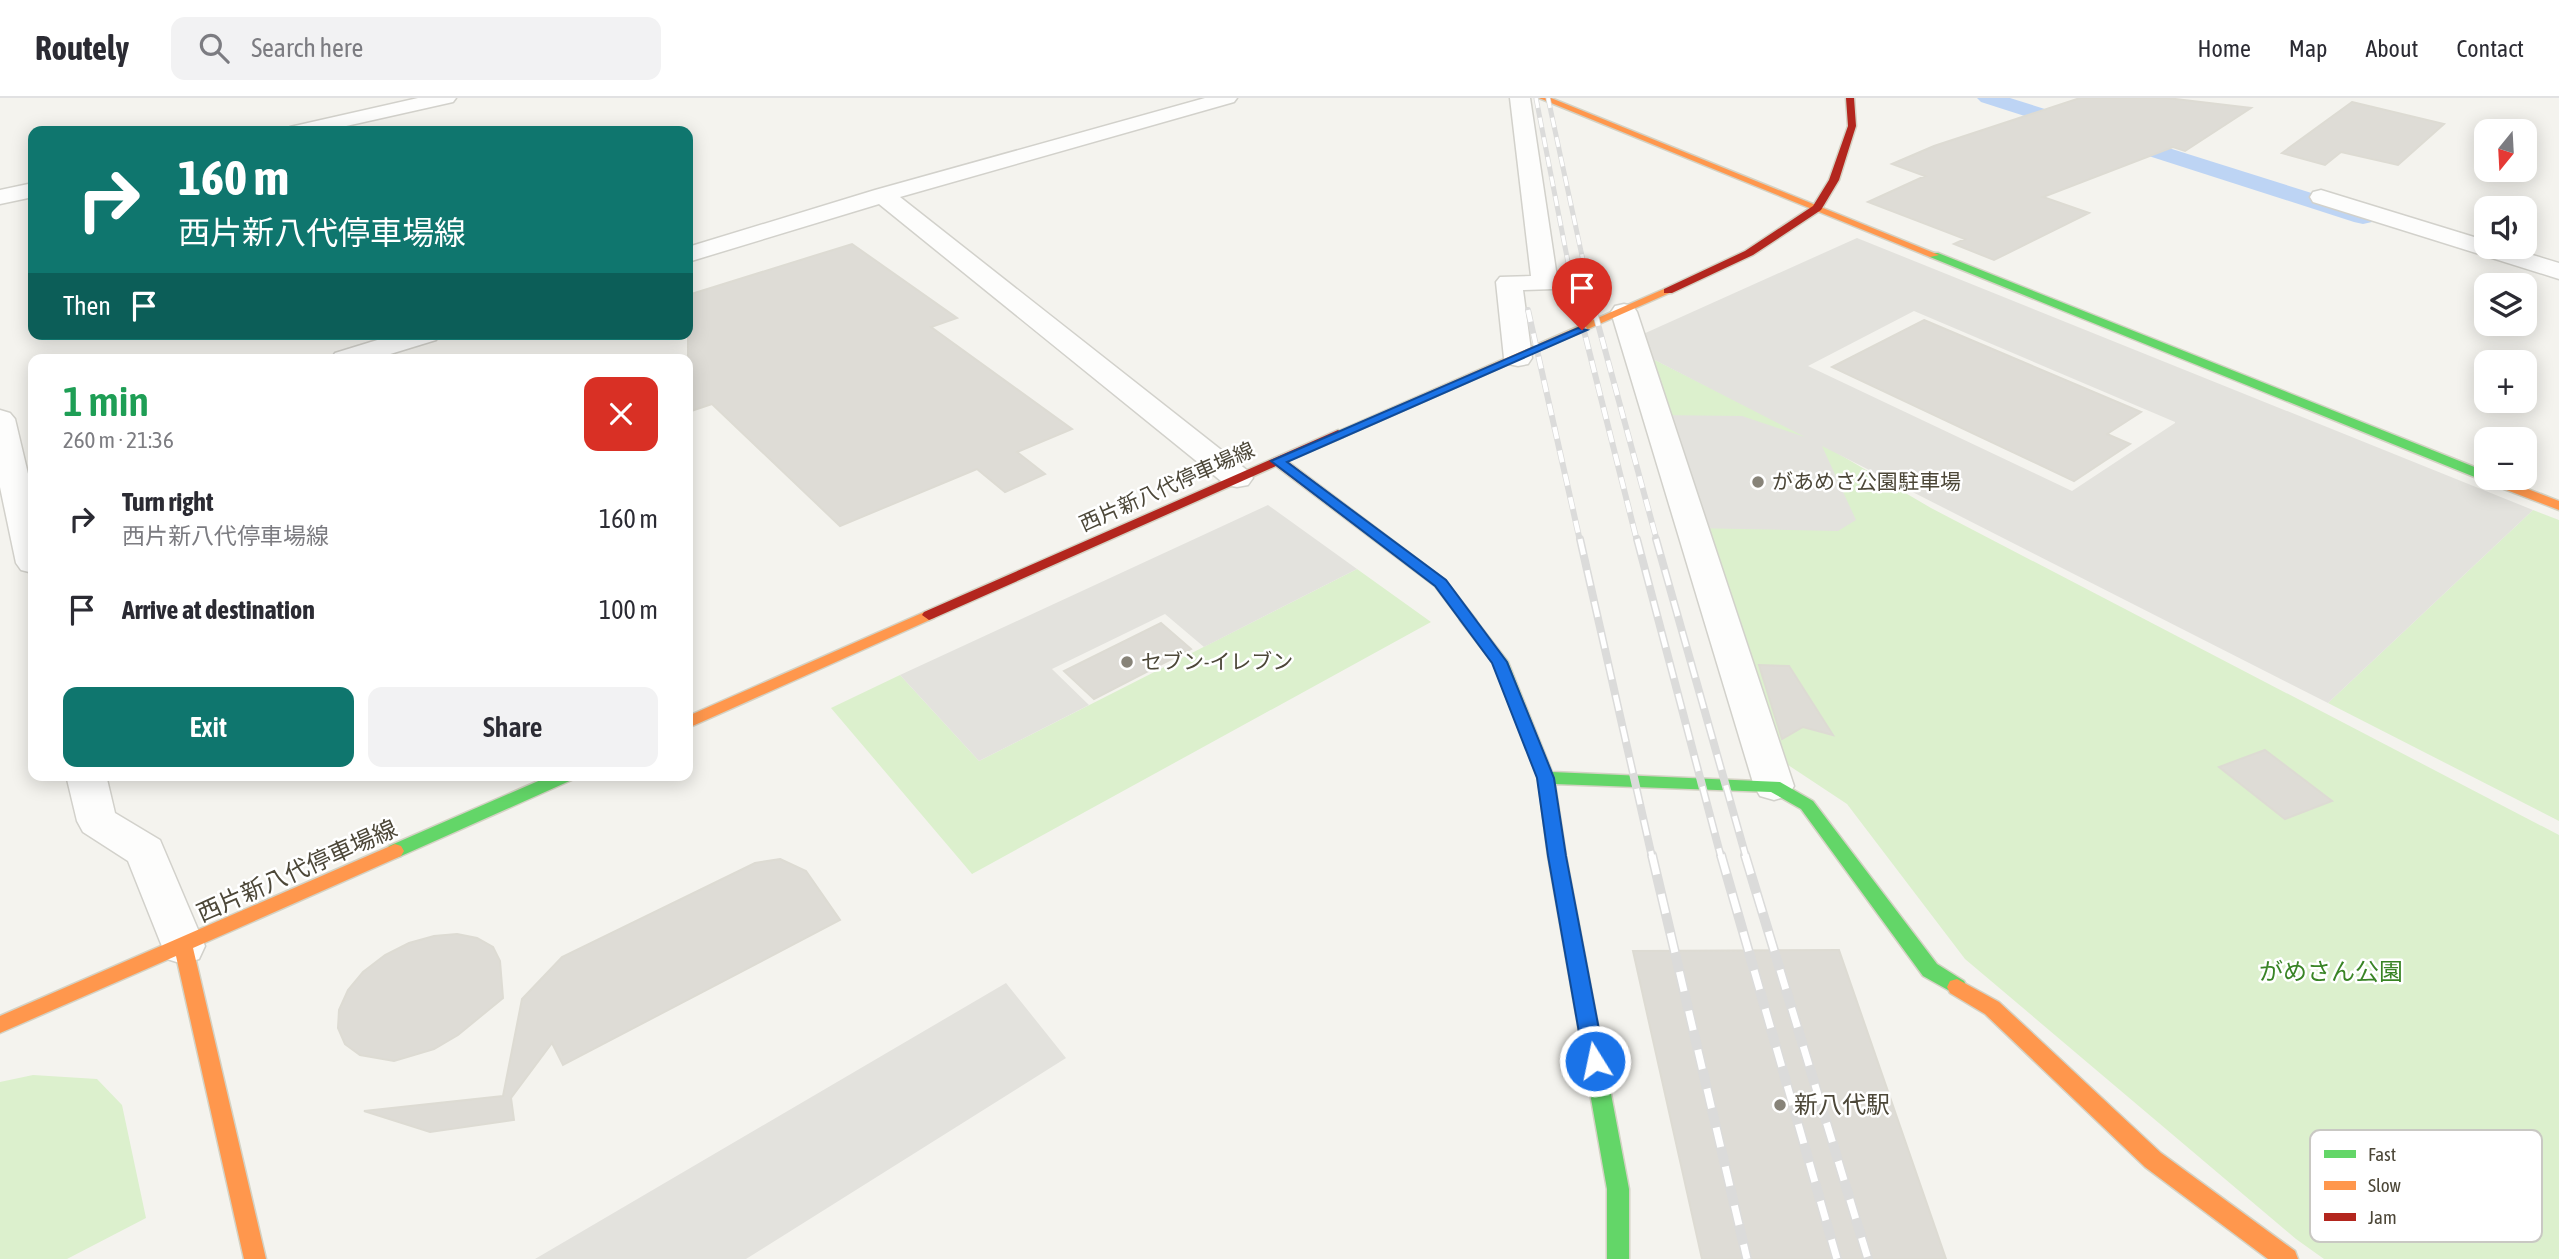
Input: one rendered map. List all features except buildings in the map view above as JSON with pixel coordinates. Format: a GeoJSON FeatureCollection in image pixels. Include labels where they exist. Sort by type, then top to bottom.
{"type":"FeatureCollection","features":[{"type":"Feature","properties":{"kind":"street"},"geometry":{"type":"LineString","coordinates":[[320,126],[446,98]]}},
{"type":"Feature","properties":{"kind":"street"},"geometry":{"type":"LineString","coordinates":[[693,253],[884,195],[1227,98]]}},
{"type":"Feature","properties":{"kind":"street"},"geometry":{"type":"LineString","coordinates":[[1518,358],[1509,282],[1545,284],[1520,98]]}},
{"type":"Feature","properties":{"kind":"street"},"geometry":{"type":"LineString","coordinates":[[1543,98],[2474,472]]}},
{"type":"Feature","properties":{"kind":"street","name":"西片新八代停車場線"},"geometry":{"type":"LineString","coordinates":[[693,720],[1237,478],[1624,312],[1749,253],[1817,208],[1834,180],[1852,126],[1850,98]]}},
{"type":"Feature","properties":{"kind":"street"},"geometry":{"type":"LineString","coordinates":[[0,198],[28,191]]}},
{"type":"Feature","properties":{"kind":"street"},"geometry":{"type":"LineString","coordinates":[[884,195],[1237,478]]}},
{"type":"Feature","properties":{"kind":"street"},"geometry":{"type":"LineString","coordinates":[[2321,197],[2559,271]]}},
{"type":"Feature","properties":{"kind":"street"},"geometry":{"type":"LineString","coordinates":[[1624,312],[1774,786]]}},
{"type":"Feature","properties":{"kind":"street"},"geometry":{"type":"LineString","coordinates":[[361,354],[407,340]]}},
{"type":"Feature","properties":{"kind":"street"},"geometry":{"type":"LineString","coordinates":[[0,419],[14,458],[28,535]]}},
{"type":"Feature","properties":{"kind":"street"},"geometry":{"type":"LineString","coordinates":[[1278,461],[1440,583],[1500,662],[1546,778],[1557,856],[1619,1189],[1618,1259]]}},
{"type":"Feature","properties":{"kind":"street"},"geometry":{"type":"LineString","coordinates":[[2519,490],[2559,506]]}},
{"type":"Feature","properties":{"kind":"street"},"geometry":{"type":"LineString","coordinates":[[1546,778],[1774,786],[1807,804],[1930,970],[1992,1008],[2153,1160],[2287,1259]]}},
{"type":"Feature","properties":{"kind":"street"},"geometry":{"type":"LineString","coordinates":[[0,1025],[183,946],[145,851],[97,821],[87,781]]}},
{"type":"Feature","properties":{"kind":"street","name":"西片新八代停車場線"},"geometry":{"type":"LineString","coordinates":[[255,1259],[183,946],[554,781]]}},
{"type":"Feature","properties":{"kind":"green space","name":"がめさん公園"},"geometry":{"type":"Polygon","coordinates":[[[1645,355],[1820,443],[1931,508],[2559,835],[2559,1259],[2324,1259],[2296,1239],[1965,959],[1847,804],[1779,759],[1645,355]]]}},
{"type":"Feature","properties":{"kind":"green space"},"geometry":{"type":"Polygon","coordinates":[[[2533,510],[2559,520],[2559,821],[2328,703],[2533,510]]]}},
{"type":"Feature","properties":{"kind":"green space"},"geometry":{"type":"Polygon","coordinates":[[[1357,569],[1431,622],[972,874],[831,708],[900,675],[979,761],[1357,569]]]}},
{"type":"Feature","properties":{"kind":"green space"},"geometry":{"type":"Polygon","coordinates":[[[33,1075],[97,1079],[122,1105],[146,1218],[67,1259],[0,1259],[0,1082],[33,1075]]]}},
{"type":"Feature","properties":{"kind":"shaded area"},"geometry":{"type":"Polygon","coordinates":[[[1857,238],[2474,486],[2474,490],[2483,490],[2533,510],[2328,703],[1822,446],[1856,520],[1838,531],[1690,528],[1655,415],[1742,416],[1805,437],[1645,355],[1641,335],[1857,238]],[[1914,311],[1808,366],[2072,491],[2175,423],[1914,311]]]}},
{"type":"Feature","properties":{"kind":"shaded area"},"geometry":{"type":"Polygon","coordinates":[[[1268,505],[1357,569],[1204,647],[1165,614],[1052,669],[1089,705],[979,761],[900,675],[1268,505]]]}},
{"type":"Feature","properties":{"kind":"shaded area"},"geometry":{"type":"Polygon","coordinates":[[[1006,983],[1066,1058],[746,1259],[535,1259],[1006,983]]]}},
{"type":"Feature","properties":{"kind":"waterway"},"geometry":{"type":"LineString","coordinates":[[1988,98],[2363,217]]}},
{"type":"Feature","properties":{"kind":"railway"},"geometry":{"type":"LineString","coordinates":[[1536,98],[1574,293]]}},
{"type":"Feature","properties":{"kind":"railway"},"geometry":{"type":"LineString","coordinates":[[1548,98],[1590,293]]}},
{"type":"Feature","properties":{"kind":"railway"},"geometry":{"type":"LineString","coordinates":[[1574,291],[1637,541]]}},
{"type":"Feature","properties":{"kind":"railway"},"geometry":{"type":"LineString","coordinates":[[1589,291],[1657,541]]}},
{"type":"Feature","properties":{"kind":"railway"},"geometry":{"type":"LineString","coordinates":[[1528,310],[1580,541]]}},
{"type":"Feature","properties":{"kind":"railway"},"geometry":{"type":"LineString","coordinates":[[1580,539],[1652,857]]}},
{"type":"Feature","properties":{"kind":"railway"},"geometry":{"type":"LineString","coordinates":[[1637,539],[1721,857]]}},
{"type":"Feature","properties":{"kind":"railway"},"geometry":{"type":"LineString","coordinates":[[1656,539],[1746,857]]}},
{"type":"Feature","properties":{"kind":"railway"},"geometry":{"type":"LineString","coordinates":[[1652,855],[1747,1259]]}},
{"type":"Feature","properties":{"kind":"railway"},"geometry":{"type":"LineString","coordinates":[[1721,855],[1837,1259]]}},
{"type":"Feature","properties":{"kind":"railway"},"geometry":{"type":"LineString","coordinates":[[1745,855],[1868,1259]]}},
{"type":"Feature","properties":{"kind":"traffic: fast"},"geometry":{"type":"LineString","coordinates":[[1934,255],[2474,472]]}},
{"type":"Feature","properties":{"kind":"traffic: fast"},"geometry":{"type":"LineString","coordinates":[[1468,620],[1500,662],[1546,778],[1774,786],[1807,805],[1930,970],[1957,987]]}},
{"type":"Feature","properties":{"kind":"traffic: fast"},"geometry":{"type":"LineString","coordinates":[[1546,778],[1557,856],[1618,1189],[1618,1259]]}},
{"type":"Feature","properties":{"kind":"traffic: fast"},"geometry":{"type":"LineString","coordinates":[[395,851],[554,781]]}},
{"type":"Feature","properties":{"kind":"traffic: slow"},"geometry":{"type":"LineString","coordinates":[[1543,98],[1934,255]]}},
{"type":"Feature","properties":{"kind":"traffic: slow"},"geometry":{"type":"LineString","coordinates":[[1338,434],[1668,291]]}},
{"type":"Feature","properties":{"kind":"traffic: slow"},"geometry":{"type":"LineString","coordinates":[[2518,490],[2559,506]]}},
{"type":"Feature","properties":{"kind":"traffic: slow"},"geometry":{"type":"LineString","coordinates":[[693,720],[929,615]]}},
{"type":"Feature","properties":{"kind":"traffic: slow"},"geometry":{"type":"LineString","coordinates":[[0,1025],[395,851]]}},
{"type":"Feature","properties":{"kind":"traffic: slow"},"geometry":{"type":"LineString","coordinates":[[183,946],[255,1259]]}},
{"type":"Feature","properties":{"kind":"traffic: slow"},"geometry":{"type":"LineString","coordinates":[[1957,987],[1992,1008],[2153,1160],[2287,1259]]}},
{"type":"Feature","properties":{"kind":"traffic: jam"},"geometry":{"type":"LineString","coordinates":[[1668,291],[1749,253],[1817,208],[1834,180],[1852,126],[1850,98]]}},
{"type":"Feature","properties":{"kind":"traffic: jam"},"geometry":{"type":"LineString","coordinates":[[929,615],[1338,434]]}},
{"type":"Feature","properties":{"kind":"traffic: jam"},"geometry":{"type":"LineString","coordinates":[[1278,461],[1440,583],[1468,620]]}},
{"type":"Feature","properties":{"kind":"place","name":"があめさ公園駐車場"},"geometry":{"type":"Point","coordinates":[1758,482]}},
{"type":"Feature","properties":{"kind":"place","name":"セブン-イレブン"},"geometry":{"type":"Point","coordinates":[1127,662]}},
{"type":"Feature","properties":{"kind":"place","name":"新八代駅"},"geometry":{"type":"Point","coordinates":[1780,1105]}},
{"type":"Feature","properties":{"kind":"route"},"geometry":{"type":"LineString","coordinates":[[1582,330],[1278,461],[1440,583],[1500,662],[1546,778],[1557,856],[1595,1061]]}}]}
